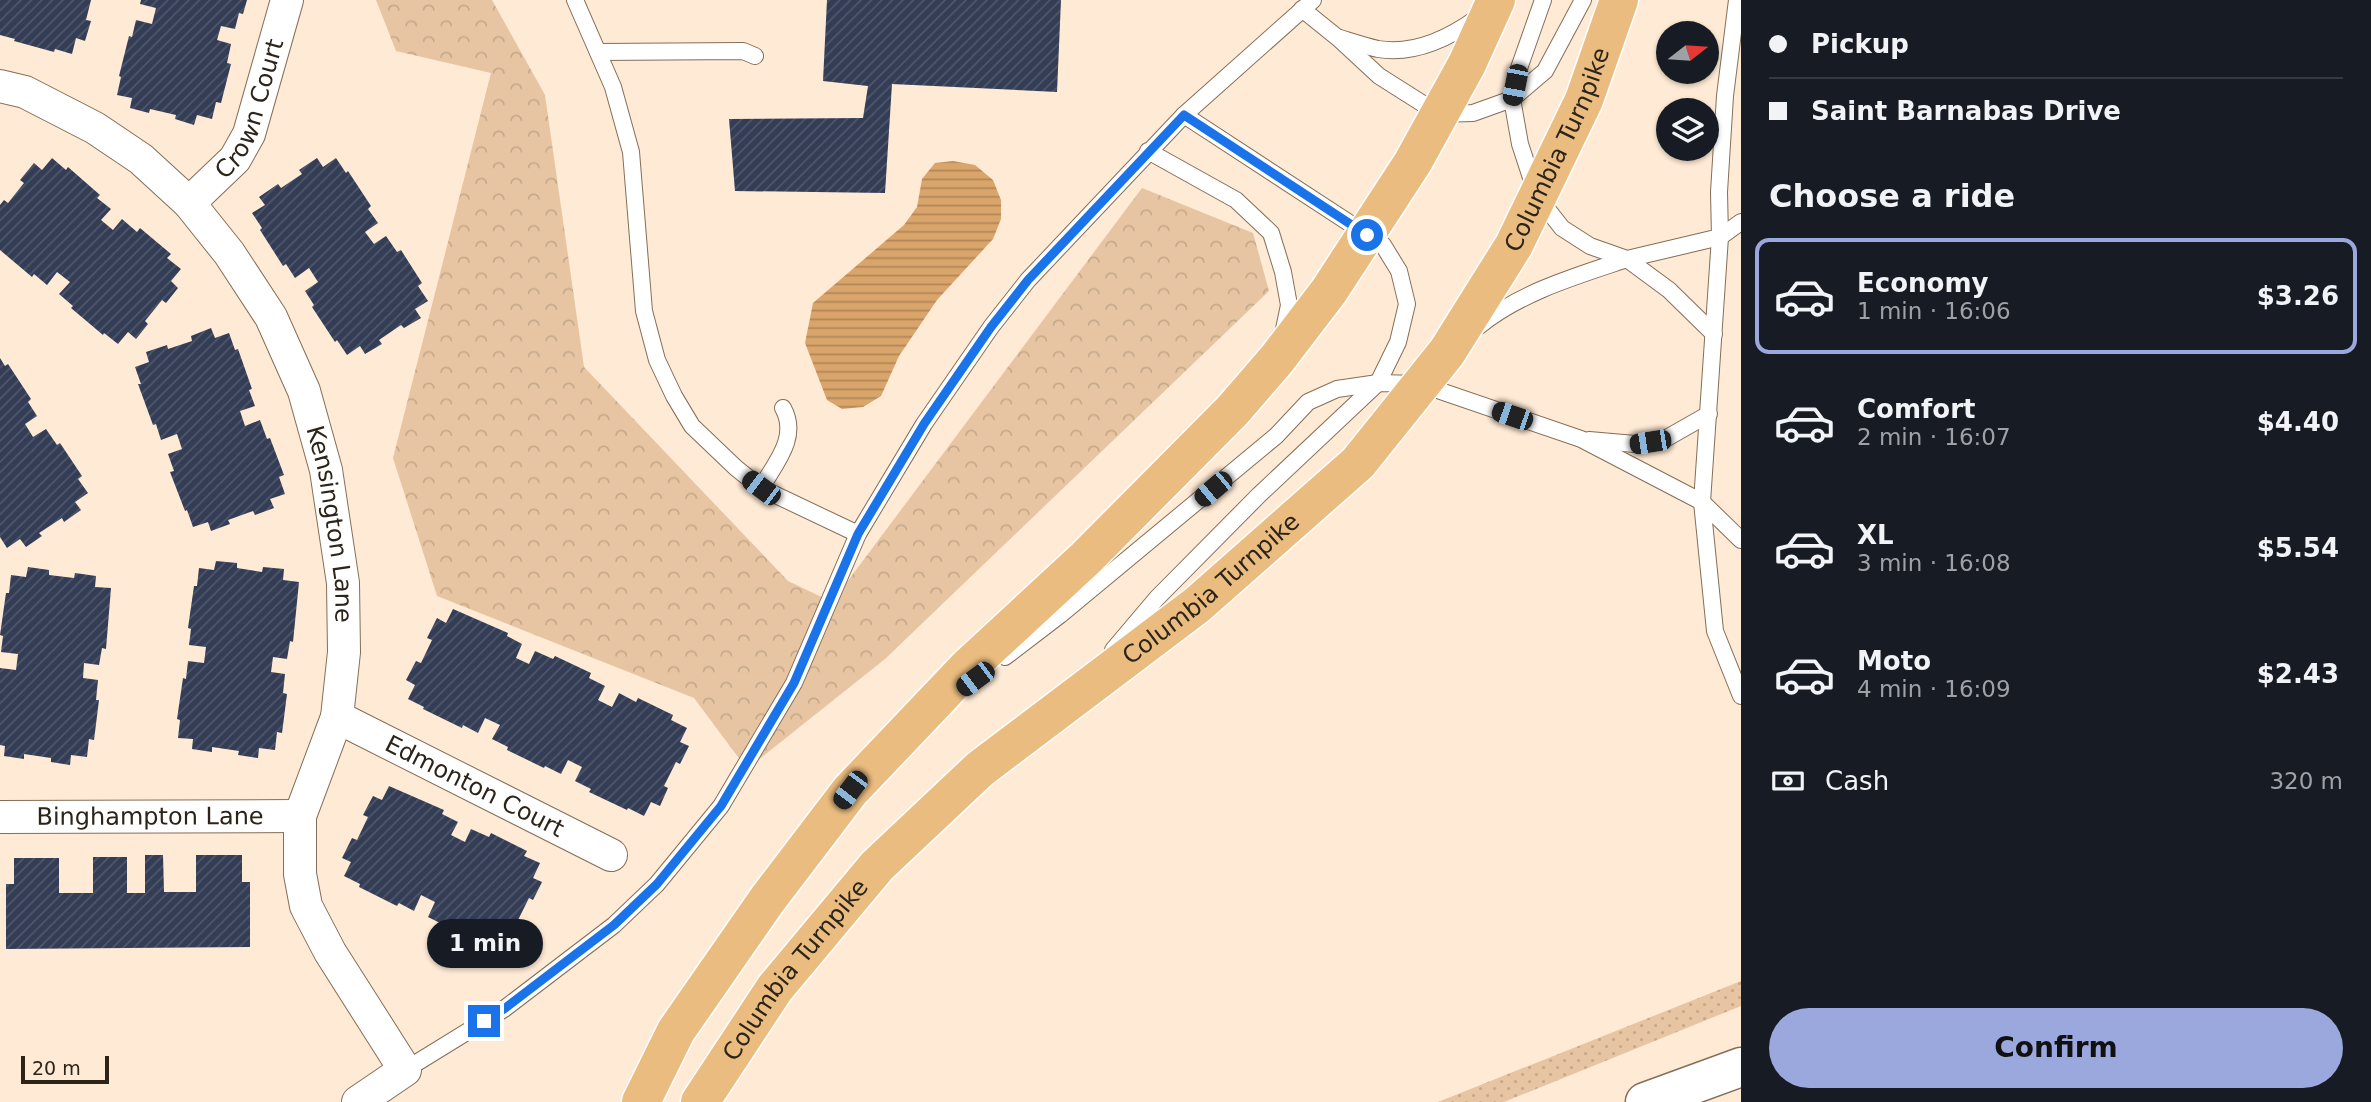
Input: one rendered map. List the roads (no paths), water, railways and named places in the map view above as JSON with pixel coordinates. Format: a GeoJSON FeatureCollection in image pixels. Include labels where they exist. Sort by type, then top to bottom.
{"type":"FeatureCollection","features":[{"type":"Feature","properties":{"kind":"main road","name":"Columbia Turnpike"},"geometry":{"type":"LineString","coordinates":[[700,1102],[775,988],[877,866],[980,769],[1196,605],[1358,463],[1447,352],[1514,245],[1584,100],[1619,0]]}},
{"type":"Feature","properties":{"kind":"main road"},"geometry":{"type":"LineString","coordinates":[[641,1102],[676,1031],[767,900],[850,790],[966,669],[1086,558],[1145,499],[1233,410],[1278,359],[1329,291],[1413,162],[1467,64],[1494,4]]}},
{"type":"Feature","properties":{"kind":"street","name":"Crown Court"},"geometry":{"type":"LineString","coordinates":[[189,204],[235,159],[249,134],[287,0]]}},
{"type":"Feature","properties":{"kind":"street","name":"Kensington Lane"},"geometry":{"type":"LineString","coordinates":[[0,86],[24,92],[95,128],[141,159],[189,204],[229,253],[271,317],[307,404],[326,470],[343,583],[344,652],[337,717],[300,816],[300,874],[306,906],[330,952],[405,1070]]}},
{"type":"Feature","properties":{"kind":"street","name":"Edmonton Court"},"geometry":{"type":"LineString","coordinates":[[337,717],[611,855]]}},
{"type":"Feature","properties":{"kind":"street","name":"Binghampton Lane"},"geometry":{"type":"LineString","coordinates":[[0,817],[300,816]]}},
{"type":"Feature","properties":{"kind":"street"},"geometry":{"type":"LineString","coordinates":[[1644,1102],[1741,1067]]}},
{"type":"Feature","properties":{"kind":"street"},"geometry":{"type":"LineString","coordinates":[[358,1102],[405,1070]]}},
{"type":"Feature","properties":{"kind":"lane"},"geometry":{"type":"LineString","coordinates":[[575,0],[613,87],[632,152],[644,311],[657,360],[674,396],[692,426],[761,488],[858,534]]}},
{"type":"Feature","properties":{"kind":"lane"},"geometry":{"type":"LineString","coordinates":[[1543,0],[1518,71],[1512,99],[1520,144],[1538,196],[1562,228],[1590,246],[1627,259],[1669,290],[1714,334]]}},
{"type":"Feature","properties":{"kind":"lane"},"geometry":{"type":"LineString","coordinates":[[405,1070],[504,1009],[614,925],[657,884],[721,806],[794,683],[858,534],[924,424],[991,327],[1028,280],[1184,115],[1308,4],[1379,76],[1439,114],[1474,113],[1512,99],[1545,71],[1583,0]]}},
{"type":"Feature","properties":{"kind":"lane"},"geometry":{"type":"LineString","coordinates":[[1737,0],[1735,60],[1719,192],[1720,237],[1702,502],[1715,631],[1741,696]]}},
{"type":"Feature","properties":{"kind":"lane"},"geometry":{"type":"LineString","coordinates":[[1338,37],[1380,49],[1419,48],[1459,31],[1494,4]]}},
{"type":"Feature","properties":{"kind":"lane"},"geometry":{"type":"LineString","coordinates":[[598,52],[743,51],[755,56]]}},
{"type":"Feature","properties":{"kind":"lane"},"geometry":{"type":"LineString","coordinates":[[1063,707],[1157,598],[1259,495],[1378,383],[1398,342],[1407,304],[1399,271],[1383,246],[1184,115]]}},
{"type":"Feature","properties":{"kind":"lane"},"geometry":{"type":"LineString","coordinates":[[1148,151],[1236,200],[1271,233],[1283,272],[1289,305],[1278,359]]}},
{"type":"Feature","properties":{"kind":"lane"},"geometry":{"type":"LineString","coordinates":[[1447,352],[1497,311],[1556,283],[1627,259],[1720,237],[1741,222]]}},
{"type":"Feature","properties":{"kind":"lane"},"geometry":{"type":"LineString","coordinates":[[911,726],[1070,607],[1276,436],[1308,402],[1337,389],[1378,383],[1420,384],[1581,439],[1702,502],[1741,540]]}},
{"type":"Feature","properties":{"kind":"lane"},"geometry":{"type":"LineString","coordinates":[[761,488],[790,433],[790,420],[783,408]]}},
{"type":"Feature","properties":{"kind":"lane"},"geometry":{"type":"LineString","coordinates":[[1581,439],[1635,444],[1665,439],[1709,414]]}}]}
